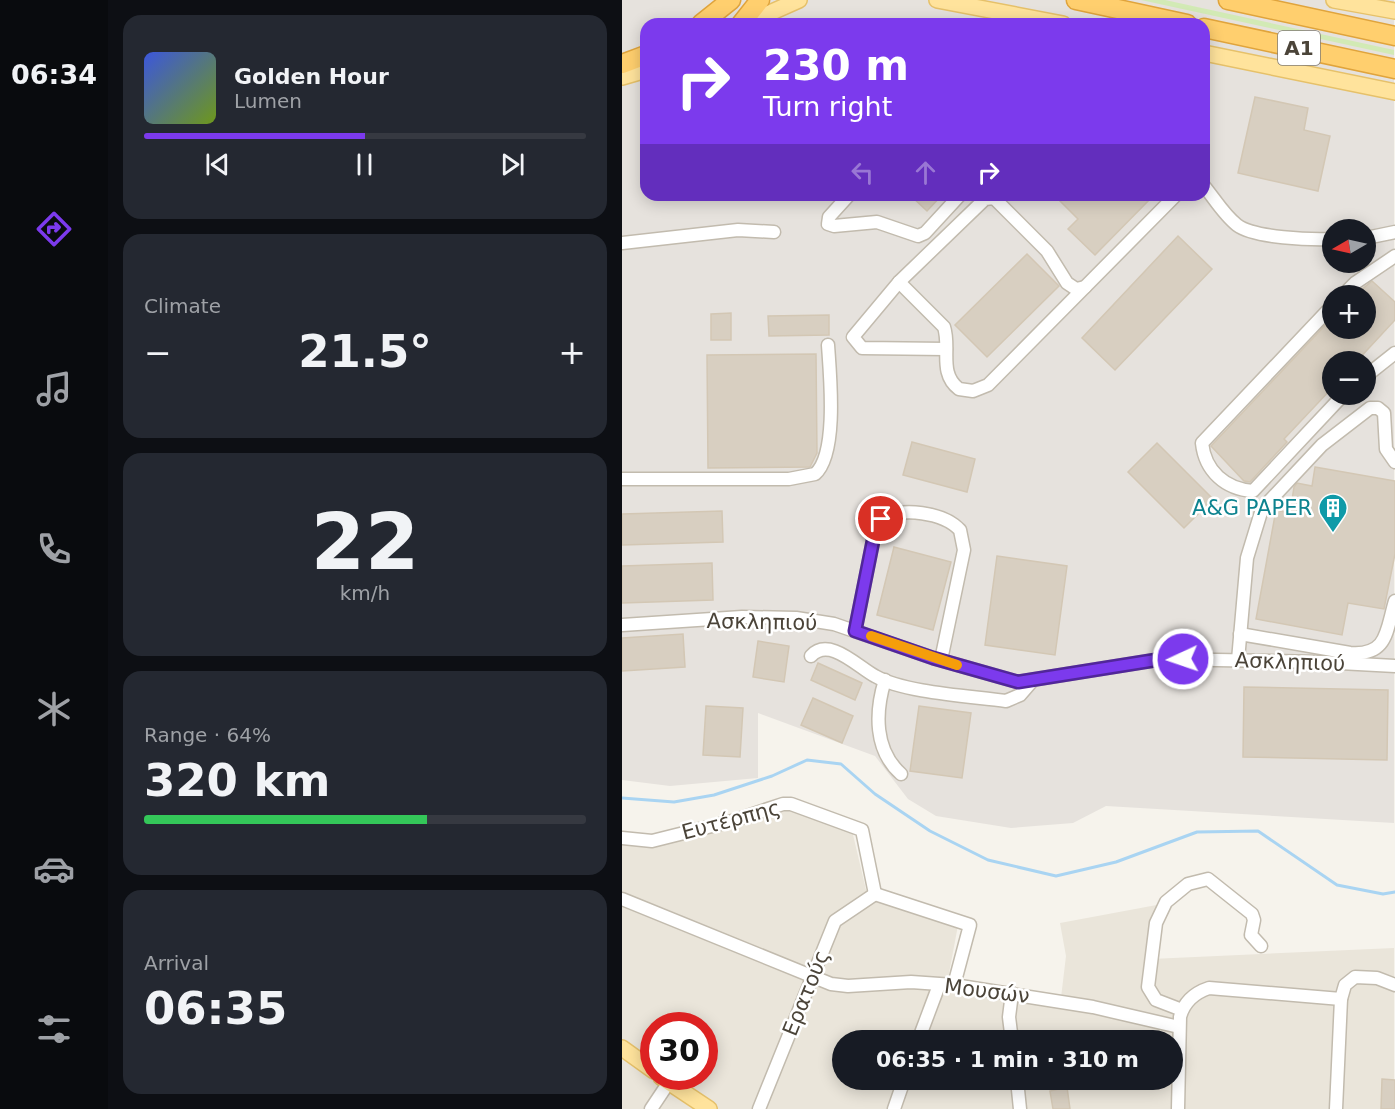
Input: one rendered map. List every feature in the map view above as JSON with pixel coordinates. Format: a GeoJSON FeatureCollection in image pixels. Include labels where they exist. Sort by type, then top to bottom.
{"type":"FeatureCollection","features":[{"type":"Feature","properties":{"kind":"highway"},"geometry":{"type":"LineString","coordinates":[[708,18],[731,0]]}},
{"type":"Feature","properties":{"kind":"highway"},"geometry":{"type":"LineString","coordinates":[[747,18],[760,0]]}},
{"type":"Feature","properties":{"kind":"highway"},"geometry":{"type":"LineString","coordinates":[[1076,0],[1159,18]]}},
{"type":"Feature","properties":{"kind":"highway","name":"Α1"},"geometry":{"type":"LineString","coordinates":[[1228,0],[1394,36]]}},
{"type":"Feature","properties":{"kind":"highway","name":"Α1"},"geometry":{"type":"LineString","coordinates":[[1210,29],[1394,69]]}},
{"type":"Feature","properties":{"kind":"highway"},"geometry":{"type":"LineString","coordinates":[[622,64],[640,57]]}},
{"type":"Feature","properties":{"kind":"main road"},"geometry":{"type":"LineString","coordinates":[[757,18],[799,0]]}},
{"type":"Feature","properties":{"kind":"main road"},"geometry":{"type":"LineString","coordinates":[[937,0],[1032,18]]}},
{"type":"Feature","properties":{"kind":"main road"},"geometry":{"type":"LineString","coordinates":[[1334,0],[1394,11]]}},
{"type":"Feature","properties":{"kind":"main road"},"geometry":{"type":"LineString","coordinates":[[1210,54],[1394,92]]}},
{"type":"Feature","properties":{"kind":"main road"},"geometry":{"type":"LineString","coordinates":[[622,77],[640,72]]}},
{"type":"Feature","properties":{"kind":"main road"},"geometry":{"type":"LineString","coordinates":[[622,1048],[640,1061]]}},
{"type":"Feature","properties":{"kind":"main road"},"geometry":{"type":"LineString","coordinates":[[680,1090],[709,1109]]}},
{"type":"Feature","properties":{"kind":"street"},"geometry":{"type":"LineString","coordinates":[[1210,193],[1234,223],[1243,229],[1273,235],[1322,238]]}},
{"type":"Feature","properties":{"kind":"street"},"geometry":{"type":"LineString","coordinates":[[844,201],[829,217],[828,224],[834,226],[877,222],[919,236],[925,233],[954,201]]}},
{"type":"Feature","properties":{"kind":"street"},"geometry":{"type":"LineString","coordinates":[[946,348],[862,348],[854,341],[854,333],[899,282],[980,201]]}},
{"type":"Feature","properties":{"kind":"street"},"geometry":{"type":"LineString","coordinates":[[995,201],[1046,251],[1067,283],[1076,289],[1085,287]]}},
{"type":"Feature","properties":{"kind":"street"},"geometry":{"type":"LineString","coordinates":[[899,282],[944,327],[947,372],[954,385],[967,391],[985,388],[1170,201]]}},
{"type":"Feature","properties":{"kind":"street"},"geometry":{"type":"LineString","coordinates":[[622,243],[738,230],[774,232]]}},
{"type":"Feature","properties":{"kind":"street"},"geometry":{"type":"LineString","coordinates":[[1376,236],[1394,232]]}},
{"type":"Feature","properties":{"kind":"street"},"geometry":{"type":"LineString","coordinates":[[1353,285],[1394,256]]}},
{"type":"Feature","properties":{"kind":"street"},"geometry":{"type":"LineString","coordinates":[[1322,317],[1202,443],[1208,465],[1224,483],[1238,489],[1253,491],[1334,405]]}},
{"type":"Feature","properties":{"kind":"street"},"geometry":{"type":"LineString","coordinates":[[622,479],[789,478],[815,474],[826,459],[830,386],[828,345]]}},
{"type":"Feature","properties":{"kind":"street"},"geometry":{"type":"LineString","coordinates":[[1376,368],[1394,353]]}},
{"type":"Feature","properties":{"kind":"street"},"geometry":{"type":"LineString","coordinates":[[1238,660],[1247,558],[1262,509],[1322,446],[1369,408],[1378,408],[1384,413],[1386,449],[1394,462]]}},
{"type":"Feature","properties":{"kind":"street"},"geometry":{"type":"LineString","coordinates":[[855,631],[876,526],[881,519],[900,513],[947,519],[960,530],[964,550],[940,660]]}},
{"type":"Feature","properties":{"kind":"street"},"geometry":{"type":"LineString","coordinates":[[1240,634],[1350,653],[1373,652],[1384,640],[1394,601]]}},
{"type":"Feature","properties":{"kind":"street","name":"Ασκληπιού"},"geometry":{"type":"LineString","coordinates":[[622,625],[742,618],[796,618],[834,624],[940,660],[1018,682],[1162,659],[1258,660],[1394,666]]}},
{"type":"Feature","properties":{"kind":"street"},"geometry":{"type":"LineString","coordinates":[[1258,660],[1261,638]]}},
{"type":"Feature","properties":{"kind":"street"},"geometry":{"type":"LineString","coordinates":[[811,656],[820,650],[835,651],[885,680],[914,687],[1006,701],[1020,695],[1033,680]]}},
{"type":"Feature","properties":{"kind":"street"},"geometry":{"type":"LineString","coordinates":[[885,680],[879,713],[882,749],[890,765],[901,774]]}},
{"type":"Feature","properties":{"kind":"street","name":"Ευτέρπης"},"geometry":{"type":"LineString","coordinates":[[622,838],[652,840],[732,821],[783,804],[791,804],[862,830],[875,894]]}},
{"type":"Feature","properties":{"kind":"street"},"geometry":{"type":"LineString","coordinates":[[1182,1010],[1156,1000],[1148,987],[1158,916],[1176,892],[1195,881],[1205,879],[1213,882],[1252,914],[1254,920],[1251,935],[1261,946]]}},
{"type":"Feature","properties":{"kind":"street"},"geometry":{"type":"LineString","coordinates":[[875,894],[970,926],[954,985]]}},
{"type":"Feature","properties":{"kind":"street","name":"Ερατούς"},"geometry":{"type":"LineString","coordinates":[[759,1109],[835,921],[875,894]]}},
{"type":"Feature","properties":{"kind":"street","name":"Μουσών"},"geometry":{"type":"LineString","coordinates":[[622,899],[813,978],[848,986],[911,982],[954,985],[1012,993],[1179,1027]]}},
{"type":"Feature","properties":{"kind":"street"},"geometry":{"type":"LineString","coordinates":[[1336,1109],[1341,999],[1345,985],[1355,977],[1377,978],[1394,985]]}},
{"type":"Feature","properties":{"kind":"street"},"geometry":{"type":"LineString","coordinates":[[922,1030],[939,985]]}},
{"type":"Feature","properties":{"kind":"street"},"geometry":{"type":"LineString","coordinates":[[1178,1109],[1179,1027],[1182,1010],[1195,993],[1208,988],[1341,999]]}},
{"type":"Feature","properties":{"kind":"street"},"geometry":{"type":"LineString","coordinates":[[1011,1030],[1009,1017],[1012,993]]}},
{"type":"Feature","properties":{"kind":"street"},"geometry":{"type":"LineString","coordinates":[[651,1109],[660,1090]]}},
{"type":"Feature","properties":{"kind":"street"},"geometry":{"type":"LineString","coordinates":[[894,1109],[901,1090]]}},
{"type":"Feature","properties":{"kind":"street"},"geometry":{"type":"LineString","coordinates":[[1018,1090],[1020,1109]]}},
{"type":"Feature","properties":{"kind":"shaded area"},"geometry":{"type":"Polygon","coordinates":[[[622,0],[1394,0],[1394,823],[1106,806],[1073,823],[1011,828],[936,816],[908,799],[875,756],[758,713],[758,778],[670,786],[622,780],[622,0]]]}},
{"type":"Feature","properties":{"kind":"shaded area"},"geometry":{"type":"Polygon","coordinates":[[[790,798],[850,822],[867,894],[959,920],[947,984],[1060,1006],[1066,956],[1060,923],[1162,904],[1151,959],[1394,948],[1394,1109],[622,1109],[622,836],[647,841],[746,816],[790,798]]]}},
{"type":"Feature","properties":{"kind":"green space"},"geometry":{"type":"Polygon","coordinates":[[[1141,0],[1165,0],[1394,50],[1394,55],[1141,0]]]}},
{"type":"Feature","properties":{"kind":"building"},"geometry":{"type":"Polygon","coordinates":[[[1255,97],[1308,108],[1304,130],[1330,136],[1318,191],[1238,173],[1255,97]]]}},
{"type":"Feature","properties":{"kind":"building"},"geometry":{"type":"Polygon","coordinates":[[[916,201],[936,201],[927,211],[916,201]]]}},
{"type":"Feature","properties":{"kind":"building"},"geometry":{"type":"Polygon","coordinates":[[[1060,201],[1148,201],[1095,255],[1068,229],[1078,219],[1060,201]]]}},
{"type":"Feature","properties":{"kind":"building"},"geometry":{"type":"Polygon","coordinates":[[[1178,236],[1212,269],[1115,370],[1082,338],[1178,236]]]}},
{"type":"Feature","properties":{"kind":"building"},"geometry":{"type":"Polygon","coordinates":[[[1027,254],[1059,286],[987,357],[955,325],[1027,254]]]}},
{"type":"Feature","properties":{"kind":"building"},"geometry":{"type":"Polygon","coordinates":[[[1372,281],[1395,302],[1395,320],[1366,351],[1322,351],[1322,399],[1284,439],[1287,442],[1250,482],[1244,481],[1211,446],[1322,329],[1322,339],[1376,339],[1376,285],[1367,285],[1372,281]]]}},
{"type":"Feature","properties":{"kind":"building"},"geometry":{"type":"Polygon","coordinates":[[[731,313],[731,340],[711,340],[711,314],[731,313]]]}},
{"type":"Feature","properties":{"kind":"building"},"geometry":{"type":"Polygon","coordinates":[[[829,315],[829,335],[769,336],[768,316],[829,315]]]}},
{"type":"Feature","properties":{"kind":"building"},"geometry":{"type":"Polygon","coordinates":[[[816,354],[817,453],[810,467],[708,468],[707,355],[816,354]]]}},
{"type":"Feature","properties":{"kind":"building"},"geometry":{"type":"Polygon","coordinates":[[[912,442],[975,459],[967,492],[903,475],[912,442]]]}},
{"type":"Feature","properties":{"kind":"building"},"geometry":{"type":"Polygon","coordinates":[[[1157,443],[1213,499],[1184,528],[1128,472],[1157,443]]]}},
{"type":"Feature","properties":{"kind":"building","name":"A&G PAPER"},"geometry":{"type":"Polygon","coordinates":[[[1315,467],[1395,481],[1395,554],[1384,609],[1348,603],[1342,635],[1256,619],[1276,510],[1290,513],[1294,487],[1297,483],[1312,486],[1315,467]]]}},
{"type":"Feature","properties":{"kind":"building"},"geometry":{"type":"Polygon","coordinates":[[[722,511],[723,542],[622,545],[622,514],[722,511]]]}},
{"type":"Feature","properties":{"kind":"building"},"geometry":{"type":"Polygon","coordinates":[[[894,547],[951,562],[933,630],[877,615],[894,547]]]}},
{"type":"Feature","properties":{"kind":"building"},"geometry":{"type":"Polygon","coordinates":[[[997,556],[1067,566],[1055,655],[985,645],[997,556]]]}},
{"type":"Feature","properties":{"kind":"building"},"geometry":{"type":"Polygon","coordinates":[[[712,563],[713,600],[622,603],[622,566],[712,563]]]}},
{"type":"Feature","properties":{"kind":"building"},"geometry":{"type":"Polygon","coordinates":[[[683,634],[685,667],[622,671],[622,638],[683,634]]]}},
{"type":"Feature","properties":{"kind":"building"},"geometry":{"type":"Polygon","coordinates":[[[758,641],[789,646],[784,682],[753,677],[758,641]]]}},
{"type":"Feature","properties":{"kind":"building"},"geometry":{"type":"Polygon","coordinates":[[[818,663],[862,683],[855,700],[811,680],[818,663]]]}},
{"type":"Feature","properties":{"kind":"building"},"geometry":{"type":"Polygon","coordinates":[[[1244,687],[1388,690],[1387,760],[1243,757],[1244,687]]]}},
{"type":"Feature","properties":{"kind":"building"},"geometry":{"type":"Polygon","coordinates":[[[813,698],[853,716],[842,743],[801,725],[813,698]]]}},
{"type":"Feature","properties":{"kind":"building"},"geometry":{"type":"Polygon","coordinates":[[[706,706],[743,708],[740,757],[703,755],[706,706]]]}},
{"type":"Feature","properties":{"kind":"building"},"geometry":{"type":"Polygon","coordinates":[[[919,706],[971,713],[962,778],[910,771],[919,706]]]}},
{"type":"Feature","properties":{"kind":"building"},"geometry":{"type":"Polygon","coordinates":[[[1382,1079],[1395,1080],[1395,1109],[1381,1109],[1382,1079]]]}},
{"type":"Feature","properties":{"kind":"building"},"geometry":{"type":"Polygon","coordinates":[[[1067,1090],[1070,1109],[1053,1109],[1050,1091],[1067,1090]]]}},
{"type":"Feature","properties":{"kind":"waterway"},"geometry":{"type":"LineString","coordinates":[[622,798],[674,802],[714,795],[772,776],[807,760],[841,764],[875,794],[930,831],[988,860],[1056,876],[1116,862],[1197,832],[1258,831],[1337,885],[1383,894],[1395,892]]}},
{"type":"Feature","properties":{"kind":"slow traffic"},"geometry":{"type":"LineString","coordinates":[[871,636],[957,665]]}},
{"type":"Feature","properties":{"kind":"place","name":"A&G PAPER"},"geometry":{"type":"Point","coordinates":[1333,534]}},
{"type":"Feature","properties":{"kind":"route"},"geometry":{"type":"LineString","coordinates":[[881,519],[876,526],[855,631],[933,658],[1018,682],[1162,659],[1183,659]]}}]}
